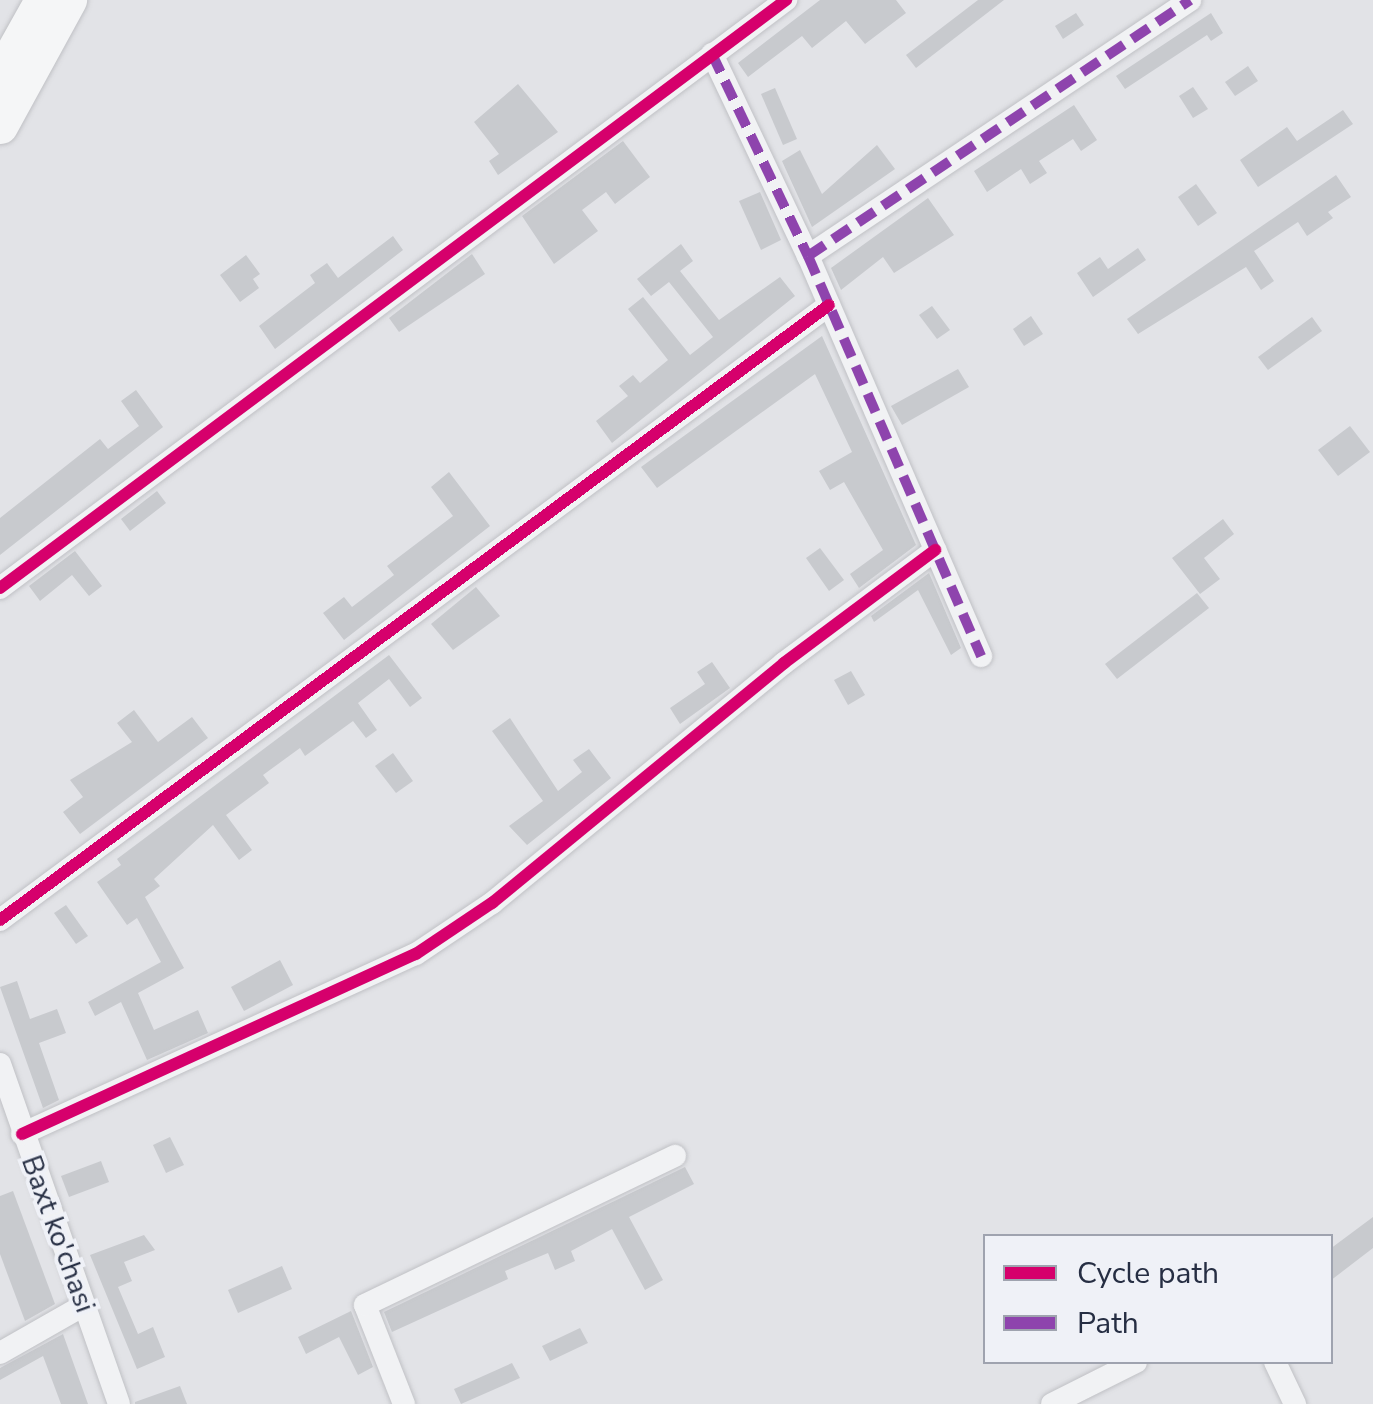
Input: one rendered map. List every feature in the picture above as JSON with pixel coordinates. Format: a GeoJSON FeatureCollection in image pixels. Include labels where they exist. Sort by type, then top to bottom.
{"type":"FeatureCollection","features":[{"type":"Feature","properties":{"kind":"highway"},"geometry":{"type":"LineString","coordinates":[[0,74],[42,0]]}},
{"type":"Feature","properties":{"kind":"highway"},"geometry":{"type":"LineString","coordinates":[[0,126],[69,0]]}},
{"type":"Feature","properties":{"kind":"street"},"geometry":{"type":"LineString","coordinates":[[0,588],[712,54],[754,9],[786,0]]}},
{"type":"Feature","properties":{"kind":"street"},"geometry":{"type":"LineString","coordinates":[[808,256],[1190,0]]}},
{"type":"Feature","properties":{"kind":"street"},"geometry":{"type":"LineString","coordinates":[[712,54],[808,256],[981,656]]}},
{"type":"Feature","properties":{"kind":"street"},"geometry":{"type":"LineString","coordinates":[[0,920],[829,305]]}},
{"type":"Feature","properties":{"kind":"street"},"geometry":{"type":"LineString","coordinates":[[22,1134],[416,954],[492,903],[784,663],[935,550]]}},
{"type":"Feature","properties":{"kind":"street","name":"Baxt ko'chasi"},"geometry":{"type":"LineString","coordinates":[[0,1064],[120,1404]]}},
{"type":"Feature","properties":{"kind":"street"},"geometry":{"type":"LineString","coordinates":[[404,1404],[365,1304],[675,1156]]}},
{"type":"Feature","properties":{"kind":"street"},"geometry":{"type":"LineString","coordinates":[[0,1353],[84,1305]]}},
{"type":"Feature","properties":{"kind":"street"},"geometry":{"type":"LineString","coordinates":[[1052,1404],[1132,1364]]}},
{"type":"Feature","properties":{"kind":"street"},"geometry":{"type":"LineString","coordinates":[[1276,1364],[1295,1404]]}},
{"type":"Feature","properties":{"kind":"building"},"geometry":{"type":"Polygon","coordinates":[[[820,0],[896,0],[906,13],[865,44],[846,21],[812,48],[802,36],[748,77],[738,63],[820,0]]]}},
{"type":"Feature","properties":{"kind":"building"},"geometry":{"type":"Polygon","coordinates":[[[978,0],[1004,0],[916,68],[906,55],[978,0]]]}},
{"type":"Feature","properties":{"kind":"building"},"geometry":{"type":"Polygon","coordinates":[[[1076,13],[1084,25],[1063,39],[1055,26],[1076,13]]]}},
{"type":"Feature","properties":{"kind":"building"},"geometry":{"type":"Polygon","coordinates":[[[1211,13],[1223,33],[1211,41],[1207,35],[1125,89],[1116,76],[1211,13]]]}},
{"type":"Feature","properties":{"kind":"building"},"geometry":{"type":"Polygon","coordinates":[[[1248,66],[1258,81],[1235,96],[1225,82],[1248,66]]]}},
{"type":"Feature","properties":{"kind":"building"},"geometry":{"type":"Polygon","coordinates":[[[518,84],[558,132],[498,175],[489,161],[499,154],[474,122],[518,84]]]}},
{"type":"Feature","properties":{"kind":"building"},"geometry":{"type":"Polygon","coordinates":[[[1193,87],[1208,109],[1193,118],[1179,96],[1193,87]]]}},
{"type":"Feature","properties":{"kind":"building"},"geometry":{"type":"Polygon","coordinates":[[[775,88],[797,139],[783,145],[761,94],[775,88]]]}},
{"type":"Feature","properties":{"kind":"building"},"geometry":{"type":"Polygon","coordinates":[[[1074,105],[1097,140],[1081,151],[1073,139],[1039,161],[1047,173],[1030,184],[1021,169],[987,192],[974,171],[1074,105]]]}},
{"type":"Feature","properties":{"kind":"building"},"geometry":{"type":"Polygon","coordinates":[[[1343,110],[1353,124],[1258,187],[1240,160],[1287,127],[1297,141],[1343,110]]]}},
{"type":"Feature","properties":{"kind":"building"},"geometry":{"type":"Polygon","coordinates":[[[623,141],[650,177],[615,204],[606,192],[582,210],[598,231],[554,264],[522,216],[623,141]]]}},
{"type":"Feature","properties":{"kind":"building"},"geometry":{"type":"Polygon","coordinates":[[[877,145],[895,169],[812,227],[782,161],[800,150],[822,194],[877,145]]]}},
{"type":"Feature","properties":{"kind":"building"},"geometry":{"type":"Polygon","coordinates":[[[1336,175],[1351,197],[1328,212],[1333,218],[1307,236],[1298,222],[1254,251],[1274,281],[1261,290],[1246,267],[1138,334],[1127,319],[1336,175]]]}},
{"type":"Feature","properties":{"kind":"building"},"geometry":{"type":"Polygon","coordinates":[[[1196,184],[1217,213],[1198,226],[1178,197],[1196,184]]]}},
{"type":"Feature","properties":{"kind":"building"},"geometry":{"type":"Polygon","coordinates":[[[760,192],[781,240],[761,250],[739,201],[760,192]]]}},
{"type":"Feature","properties":{"kind":"building"},"geometry":{"type":"Polygon","coordinates":[[[928,198],[954,235],[894,273],[883,257],[841,290],[831,268],[928,198]]]}},
{"type":"Feature","properties":{"kind":"building"},"geometry":{"type":"Polygon","coordinates":[[[393,236],[403,250],[275,349],[259,326],[315,283],[310,275],[327,263],[338,278],[393,236]]]}},
{"type":"Feature","properties":{"kind":"building"},"geometry":{"type":"Polygon","coordinates":[[[681,244],[693,261],[680,271],[719,320],[780,277],[795,296],[612,443],[596,421],[628,396],[619,386],[633,375],[640,383],[668,360],[628,309],[643,297],[690,355],[713,337],[669,282],[651,296],[637,279],[681,244]]]}},
{"type":"Feature","properties":{"kind":"building"},"geometry":{"type":"Polygon","coordinates":[[[1138,248],[1146,260],[1093,297],[1077,273],[1100,257],[1108,269],[1138,248]]]}},
{"type":"Feature","properties":{"kind":"building"},"geometry":{"type":"Polygon","coordinates":[[[472,254],[485,274],[399,332],[389,318],[472,254]]]}},
{"type":"Feature","properties":{"kind":"building"},"geometry":{"type":"Polygon","coordinates":[[[246,255],[260,274],[253,279],[259,288],[240,302],[220,275],[246,255]]]}},
{"type":"Feature","properties":{"kind":"building"},"geometry":{"type":"Polygon","coordinates":[[[932,306],[950,330],[937,339],[919,315],[932,306]]]}},
{"type":"Feature","properties":{"kind":"building"},"geometry":{"type":"Polygon","coordinates":[[[1031,316],[1043,334],[1024,346],[1013,329],[1031,316]]]}},
{"type":"Feature","properties":{"kind":"building"},"geometry":{"type":"Polygon","coordinates":[[[1312,317],[1322,331],[1268,370],[1258,357],[1312,317]]]}},
{"type":"Feature","properties":{"kind":"building"},"geometry":{"type":"Polygon","coordinates":[[[822,336],[916,545],[859,588],[850,574],[883,550],[844,482],[830,490],[819,471],[852,452],[815,374],[657,488],[641,467],[822,336]]]}},
{"type":"Feature","properties":{"kind":"building"},"geometry":{"type":"Polygon","coordinates":[[[958,369],[969,387],[902,425],[891,406],[958,369]]]}},
{"type":"Feature","properties":{"kind":"building"},"geometry":{"type":"Polygon","coordinates":[[[136,390],[163,427],[0,555],[0,518],[100,439],[108,449],[139,426],[121,401],[136,390]]]}},
{"type":"Feature","properties":{"kind":"building"},"geometry":{"type":"Polygon","coordinates":[[[1350,426],[1370,452],[1338,476],[1318,450],[1350,426]]]}},
{"type":"Feature","properties":{"kind":"building"},"geometry":{"type":"Polygon","coordinates":[[[449,472],[490,526],[344,640],[323,613],[344,597],[352,607],[394,575],[387,566],[453,516],[431,487],[449,472]]]}},
{"type":"Feature","properties":{"kind":"building"},"geometry":{"type":"Polygon","coordinates":[[[157,491],[166,503],[130,531],[121,519],[157,491]]]}},
{"type":"Feature","properties":{"kind":"building"},"geometry":{"type":"Polygon","coordinates":[[[1223,519],[1234,534],[1204,558],[1220,579],[1200,594],[1172,558],[1223,519]]]}},
{"type":"Feature","properties":{"kind":"building"},"geometry":{"type":"Polygon","coordinates":[[[820,548],[844,580],[829,591],[806,558],[820,548]]]}},
{"type":"Feature","properties":{"kind":"building"},"geometry":{"type":"Polygon","coordinates":[[[75,551],[102,586],[89,596],[72,575],[40,601],[29,586],[75,551]]]}},
{"type":"Feature","properties":{"kind":"building"},"geometry":{"type":"Polygon","coordinates":[[[929,573],[961,648],[951,655],[918,590],[874,622],[871,616],[929,573]]]}},
{"type":"Feature","properties":{"kind":"building"},"geometry":{"type":"Polygon","coordinates":[[[476,587],[500,616],[453,650],[431,624],[476,587]]]}},
{"type":"Feature","properties":{"kind":"building"},"geometry":{"type":"Polygon","coordinates":[[[1197,593],[1209,608],[1117,679],[1105,664],[1197,593]]]}},
{"type":"Feature","properties":{"kind":"building"},"geometry":{"type":"Polygon","coordinates":[[[389,655],[422,698],[410,707],[389,679],[358,703],[377,730],[366,738],[353,721],[305,756],[300,748],[263,775],[269,783],[226,815],[252,850],[239,860],[213,825],[154,879],[160,886],[145,897],[184,968],[138,993],[154,1030],[198,1010],[208,1033],[147,1060],[121,1002],[95,1016],[88,1002],[161,962],[137,918],[127,925],[97,882],[121,865],[117,859],[389,655]]]}},
{"type":"Feature","properties":{"kind":"building"},"geometry":{"type":"Polygon","coordinates":[[[712,662],[730,688],[680,724],[670,708],[705,684],[697,672],[712,662]]]}},
{"type":"Feature","properties":{"kind":"building"},"geometry":{"type":"Polygon","coordinates":[[[851,671],[865,695],[848,705],[834,680],[851,671]]]}},
{"type":"Feature","properties":{"kind":"building"},"geometry":{"type":"Polygon","coordinates":[[[134,710],[158,742],[192,717],[208,738],[80,834],[63,812],[83,797],[70,780],[132,742],[117,723],[134,710]]]}},
{"type":"Feature","properties":{"kind":"building"},"geometry":{"type":"Polygon","coordinates":[[[510,718],[558,791],[582,772],[573,760],[589,749],[611,778],[527,845],[509,826],[543,801],[492,731],[510,718]]]}},
{"type":"Feature","properties":{"kind":"building"},"geometry":{"type":"Polygon","coordinates":[[[393,753],[413,781],[396,793],[375,766],[393,753]]]}},
{"type":"Feature","properties":{"kind":"building"},"geometry":{"type":"Polygon","coordinates":[[[66,905],[88,936],[76,944],[54,913],[66,905]]]}},
{"type":"Feature","properties":{"kind":"building"},"geometry":{"type":"Polygon","coordinates":[[[280,960],[293,985],[244,1011],[231,987],[280,960]]]}},
{"type":"Feature","properties":{"kind":"building"},"geometry":{"type":"Polygon","coordinates":[[[17,981],[30,1019],[57,1009],[66,1033],[39,1043],[59,1100],[43,1108],[0,987],[17,981]]]}},
{"type":"Feature","properties":{"kind":"building"},"geometry":{"type":"Polygon","coordinates":[[[170,1137],[184,1165],[166,1173],[153,1145],[170,1137]]]}},
{"type":"Feature","properties":{"kind":"building"},"geometry":{"type":"Polygon","coordinates":[[[101,1161],[109,1182],[69,1197],[61,1176],[101,1161]]]}},
{"type":"Feature","properties":{"kind":"building"},"geometry":{"type":"Polygon","coordinates":[[[685,1167],[694,1184],[629,1217],[663,1280],[645,1290],[612,1229],[571,1251],[575,1261],[555,1270],[548,1253],[505,1271],[508,1279],[392,1332],[384,1312],[685,1167]]]}},
{"type":"Feature","properties":{"kind":"building"},"geometry":{"type":"Polygon","coordinates":[[[13,1191],[55,1304],[25,1321],[0,1254],[0,1196],[13,1191]]]}},
{"type":"Feature","properties":{"kind":"building"},"geometry":{"type":"Polygon","coordinates":[[[1373,1217],[1373,1248],[1333,1279],[1333,1247],[1373,1217]]]}},
{"type":"Feature","properties":{"kind":"building"},"geometry":{"type":"Polygon","coordinates":[[[144,1235],[155,1250],[124,1262],[132,1281],[118,1287],[138,1334],[153,1327],[165,1357],[137,1369],[90,1255],[144,1235]]]}},
{"type":"Feature","properties":{"kind":"building"},"geometry":{"type":"Polygon","coordinates":[[[282,1266],[292,1289],[238,1313],[228,1290],[282,1266]]]}},
{"type":"Feature","properties":{"kind":"building"},"geometry":{"type":"Polygon","coordinates":[[[351,1311],[373,1367],[358,1375],[339,1337],[306,1354],[298,1337],[351,1311]]]}},
{"type":"Feature","properties":{"kind":"building"},"geometry":{"type":"Polygon","coordinates":[[[580,1328],[588,1343],[550,1361],[542,1346],[580,1328]]]}},
{"type":"Feature","properties":{"kind":"building"},"geometry":{"type":"Polygon","coordinates":[[[63,1334],[88,1404],[61,1404],[43,1356],[0,1380],[0,1368],[63,1334]]]}},
{"type":"Feature","properties":{"kind":"building"},"geometry":{"type":"Polygon","coordinates":[[[512,1363],[520,1378],[461,1404],[454,1389],[512,1363]]]}},
{"type":"Feature","properties":{"kind":"building"},"geometry":{"type":"Polygon","coordinates":[[[180,1386],[187,1404],[135,1404],[135,1402],[180,1386]]]}},
{"type":"Feature","properties":{"kind":"marked path"},"geometry":{"type":"LineString","coordinates":[[808,256],[1190,0]]}},
{"type":"Feature","properties":{"kind":"marked path"},"geometry":{"type":"LineString","coordinates":[[712,54],[808,256],[981,656]]}},
{"type":"Feature","properties":{"kind":"cycle path"},"geometry":{"type":"LineString","coordinates":[[0,588],[786,0]]}},
{"type":"Feature","properties":{"kind":"cycle path"},"geometry":{"type":"LineString","coordinates":[[0,920],[829,305]]}},
{"type":"Feature","properties":{"kind":"cycle path"},"geometry":{"type":"LineString","coordinates":[[22,1134],[416,954],[492,903],[784,663],[935,550]]}}]}
